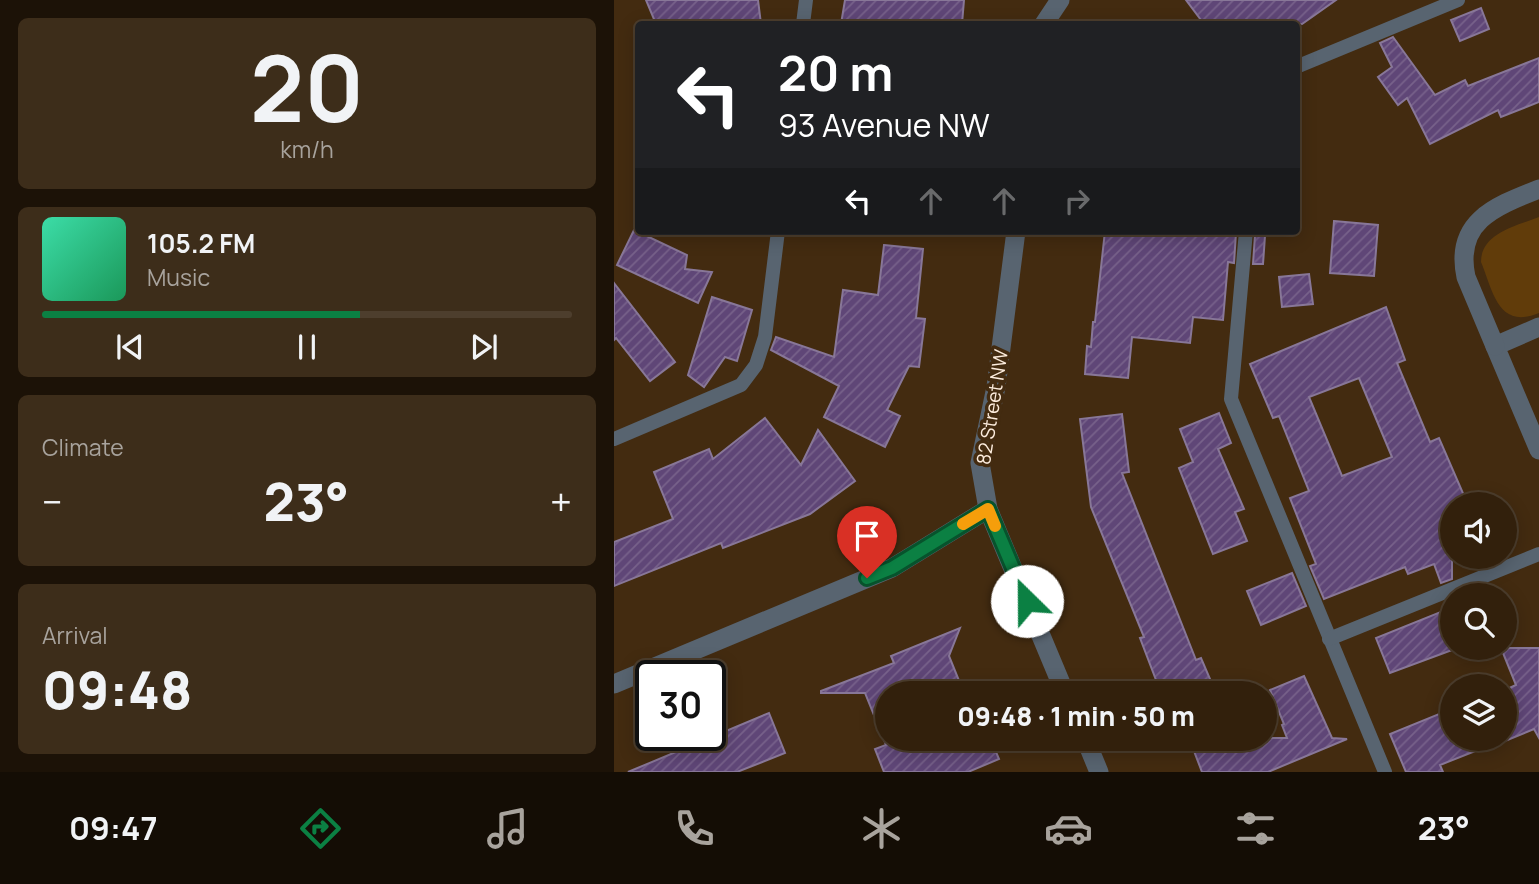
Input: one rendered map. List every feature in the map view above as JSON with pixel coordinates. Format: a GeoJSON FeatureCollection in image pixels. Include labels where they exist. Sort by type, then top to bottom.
{"type":"FeatureCollection","features":[{"type":"Feature","properties":{"kind":"street"},"geometry":{"type":"LineString","coordinates":[[1043,21],[1045,0]]}},
{"type":"Feature","properties":{"kind":"street"},"geometry":{"type":"LineString","coordinates":[[1045,21],[1060,0]]}},
{"type":"Feature","properties":{"kind":"street"},"geometry":{"type":"LineString","coordinates":[[1539,189],[1488,212],[1478,220],[1466,243],[1463,265],[1539,450]]}},
{"type":"Feature","properties":{"kind":"street","name":"82 Street NW"},"geometry":{"type":"LineString","coordinates":[[1015,235],[996,387],[980,463],[988,509],[1061,681]]}},
{"type":"Feature","properties":{"kind":"street"},"geometry":{"type":"LineString","coordinates":[[1495,346],[1539,327]]}},
{"type":"Feature","properties":{"kind":"street"},"geometry":{"type":"LineString","coordinates":[[614,684],[892,568],[988,509]]}},
{"type":"Feature","properties":{"kind":"street"},"geometry":{"type":"LineString","coordinates":[[1090,751],[1099,772]]}},
{"type":"Feature","properties":{"kind":"lane"},"geometry":{"type":"LineString","coordinates":[[803,21],[805,0]]}},
{"type":"Feature","properties":{"kind":"lane"},"geometry":{"type":"LineString","coordinates":[[1300,65],[1458,0]]}},
{"type":"Feature","properties":{"kind":"lane"},"geometry":{"type":"LineString","coordinates":[[614,439],[741,386],[756,365],[765,337],[778,235]]}},
{"type":"Feature","properties":{"kind":"lane"},"geometry":{"type":"LineString","coordinates":[[1246,235],[1231,399],[1385,772]]}},
{"type":"Feature","properties":{"kind":"lane"},"geometry":{"type":"LineString","coordinates":[[1329,639],[1539,554]]}},
{"type":"Feature","properties":{"kind":"shaded area"},"geometry":{"type":"Polygon","coordinates":[[[1539,217],[1539,313],[1525,317],[1514,316],[1499,305],[1494,295],[1481,262],[1483,252],[1493,237],[1501,232],[1539,217]]]}},
{"type":"Feature","properties":{"kind":"building"},"geometry":{"type":"Polygon","coordinates":[[[646,0],[758,0],[761,21],[655,21],[646,0]]]}},
{"type":"Feature","properties":{"kind":"building"},"geometry":{"type":"Polygon","coordinates":[[[845,0],[964,0],[962,21],[842,21],[845,0]]]}},
{"type":"Feature","properties":{"kind":"building"},"geometry":{"type":"Polygon","coordinates":[[[1186,0],[1336,0],[1302,24],[1300,21],[1202,21],[1186,0]]]}},
{"type":"Feature","properties":{"kind":"building"},"geometry":{"type":"Polygon","coordinates":[[[1481,8],[1489,29],[1460,41],[1451,20],[1481,8]]]}},
{"type":"Feature","properties":{"kind":"building"},"geometry":{"type":"Polygon","coordinates":[[[1393,37],[1435,95],[1465,80],[1468,86],[1539,58],[1539,102],[1501,117],[1498,110],[1430,144],[1407,98],[1398,105],[1378,77],[1392,67],[1380,43],[1393,37]]]}},
{"type":"Feature","properties":{"kind":"building"},"geometry":{"type":"Polygon","coordinates":[[[1334,221],[1378,225],[1374,276],[1330,273],[1334,221]]]}},
{"type":"Feature","properties":{"kind":"building"},"geometry":{"type":"Polygon","coordinates":[[[634,230],[635,235],[645,235],[687,255],[685,269],[712,272],[698,303],[617,265],[634,230]]]}},
{"type":"Feature","properties":{"kind":"building"},"geometry":{"type":"Polygon","coordinates":[[[1105,235],[1236,235],[1234,263],[1228,262],[1223,320],[1193,317],[1190,343],[1132,337],[1128,378],[1085,374],[1087,346],[1091,347],[1105,235]]]}},
{"type":"Feature","properties":{"kind":"building"},"geometry":{"type":"Polygon","coordinates":[[[1255,235],[1265,236],[1263,264],[1253,264],[1255,235]]]}},
{"type":"Feature","properties":{"kind":"building"},"geometry":{"type":"Polygon","coordinates":[[[884,245],[923,249],[916,318],[925,319],[919,367],[909,366],[887,410],[900,416],[885,447],[824,417],[839,386],[771,350],[776,337],[834,357],[843,290],[878,295],[884,245]]]}},
{"type":"Feature","properties":{"kind":"building"},"geometry":{"type":"Polygon","coordinates":[[[1309,274],[1313,304],[1282,307],[1279,277],[1309,274]]]}},
{"type":"Feature","properties":{"kind":"building"},"geometry":{"type":"Polygon","coordinates":[[[614,283],[675,362],[650,381],[616,338],[614,340],[614,283]]]}},
{"type":"Feature","properties":{"kind":"building"},"geometry":{"type":"Polygon","coordinates":[[[712,297],[752,310],[737,361],[725,357],[704,387],[688,375],[712,297]]]}},
{"type":"Feature","properties":{"kind":"building"},"geometry":{"type":"Polygon","coordinates":[[[1386,307],[1405,360],[1397,363],[1430,442],[1439,438],[1462,492],[1440,492],[1440,569],[1452,569],[1452,579],[1441,583],[1434,564],[1408,574],[1405,567],[1324,599],[1310,566],[1316,564],[1290,498],[1309,491],[1279,416],[1273,418],[1250,364],[1386,307]],[[1359,378],[1309,397],[1342,476],[1392,457],[1359,378]]]}},
{"type":"Feature","properties":{"kind":"building"},"geometry":{"type":"Polygon","coordinates":[[[1219,413],[1231,443],[1218,449],[1244,509],[1235,512],[1247,541],[1213,554],[1179,468],[1193,462],[1180,429],[1219,413]]]}},
{"type":"Feature","properties":{"kind":"building"},"geometry":{"type":"Polygon","coordinates":[[[1122,414],[1129,472],[1122,473],[1196,660],[1201,658],[1211,681],[1156,681],[1140,638],[1144,637],[1091,507],[1080,419],[1122,414]]]}},
{"type":"Feature","properties":{"kind":"building"},"geometry":{"type":"Polygon","coordinates":[[[765,418],[801,465],[818,430],[855,481],[810,514],[723,548],[721,543],[614,586],[614,542],[673,519],[654,472],[709,449],[713,459],[765,418]]]}},
{"type":"Feature","properties":{"kind":"building"},"geometry":{"type":"Polygon","coordinates":[[[1292,573],[1306,606],[1261,625],[1247,591],[1292,573]]]}},
{"type":"Feature","properties":{"kind":"building"},"geometry":{"type":"Polygon","coordinates":[[[1440,612],[1440,654],[1390,673],[1376,638],[1440,612]]]}},
{"type":"Feature","properties":{"kind":"building"},"geometry":{"type":"Polygon","coordinates":[[[960,628],[949,656],[959,681],[875,681],[875,718],[865,693],[821,693],[894,663],[891,656],[960,628]]]}},
{"type":"Feature","properties":{"kind":"building"},"geometry":{"type":"Polygon","coordinates":[[[1517,648],[1539,648],[1539,738],[1534,729],[1517,736],[1517,674],[1512,674],[1506,660],[1517,660],[1517,648]]]}},
{"type":"Feature","properties":{"kind":"building"},"geometry":{"type":"Polygon","coordinates":[[[1304,676],[1332,738],[1347,739],[1268,772],[1202,772],[1194,751],[1277,751],[1277,738],[1287,738],[1277,707],[1277,687],[1304,676]]]}},
{"type":"Feature","properties":{"kind":"building"},"geometry":{"type":"Polygon","coordinates":[[[769,713],[785,753],[737,772],[628,772],[678,751],[726,751],[726,731],[769,713]]]}},
{"type":"Feature","properties":{"kind":"building"},"geometry":{"type":"Polygon","coordinates":[[[1440,714],[1440,751],[1475,751],[1440,765],[1443,772],[1406,772],[1390,734],[1440,714]]]}},
{"type":"Feature","properties":{"kind":"building"},"geometry":{"type":"Polygon","coordinates":[[[876,751],[996,751],[999,759],[968,772],[884,772],[876,751]]]}},
{"type":"Feature","properties":{"kind":"slow traffic"},"geometry":{"type":"LineString","coordinates":[[963,524],[988,509],[995,526]]}},
{"type":"Feature","properties":{"kind":"route"},"geometry":{"type":"LineString","coordinates":[[867,578],[892,568],[988,509],[1027,601]]}}]}
